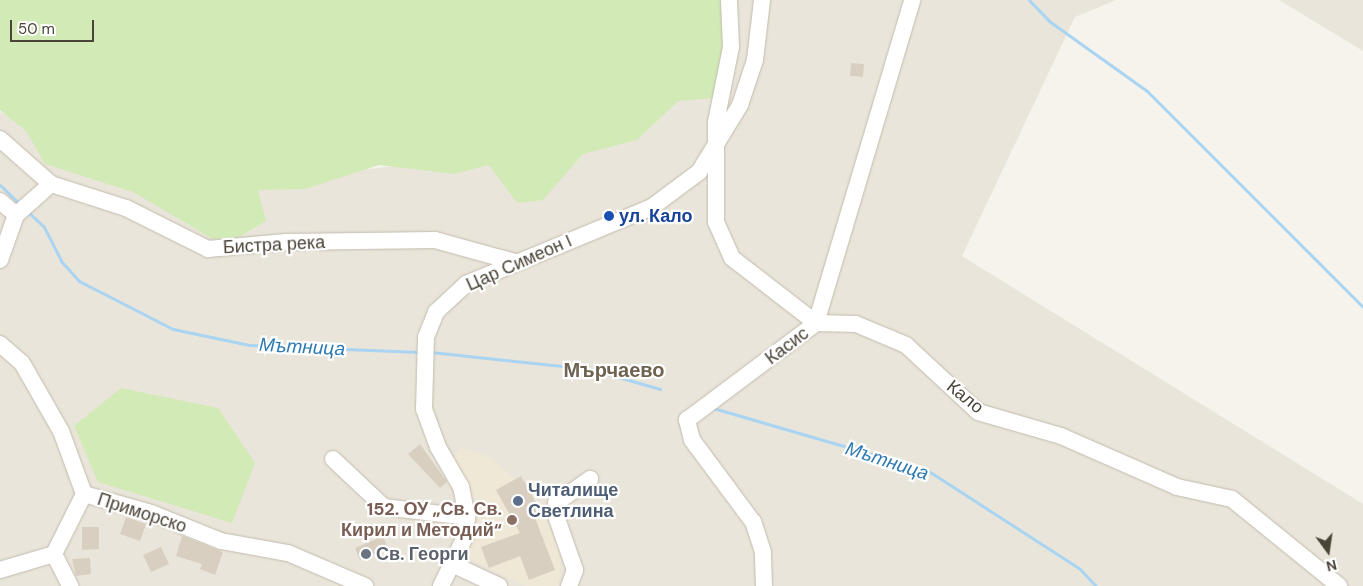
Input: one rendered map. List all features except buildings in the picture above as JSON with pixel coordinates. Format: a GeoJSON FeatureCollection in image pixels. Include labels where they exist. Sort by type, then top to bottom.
{"type":"FeatureCollection","features":[{"type":"Feature","properties":{"kind":"street"},"geometry":{"type":"LineString","coordinates":[[729,0],[731,47],[716,122],[719,146],[716,222],[720,240],[732,258],[816,323]]}},
{"type":"Feature","properties":{"kind":"street","name":"Цар Симеон I"},"geometry":{"type":"LineString","coordinates":[[441,586],[465,537],[467,516],[461,487],[438,447],[424,409],[424,352],[442,306],[466,284],[514,262],[652,207],[699,172],[719,146],[740,105],[755,60],[762,0]]}},
{"type":"Feature","properties":{"kind":"street","name":"Касис"},"geometry":{"type":"LineString","coordinates":[[764,586],[763,552],[753,522],[692,440],[687,420],[816,323],[912,0]]}},
{"type":"Feature","properties":{"kind":"street","name":"Бистра река"},"geometry":{"type":"LineString","coordinates":[[0,139],[51,184],[126,208],[208,249],[286,242],[435,240],[514,262]]}},
{"type":"Feature","properties":{"kind":"street"},"geometry":{"type":"LineString","coordinates":[[0,260],[16,215],[51,184]]}},
{"type":"Feature","properties":{"kind":"street"},"geometry":{"type":"LineString","coordinates":[[0,202],[16,215]]}},
{"type":"Feature","properties":{"kind":"street","name":"Кало"},"geometry":{"type":"LineString","coordinates":[[816,323],[856,324],[894,338],[915,352],[973,408],[991,417],[1061,436],[1177,487],[1232,499],[1339,586]]}},
{"type":"Feature","properties":{"kind":"street","name":"Приморско"},"geometry":{"type":"LineString","coordinates":[[0,344],[22,363],[61,431],[84,494],[151,513],[220,541],[288,553],[365,586]]}},
{"type":"Feature","properties":{"kind":"street"},"geometry":{"type":"LineString","coordinates":[[333,459],[384,507],[467,516]]}},
{"type":"Feature","properties":{"kind":"street"},"geometry":{"type":"LineString","coordinates":[[569,586],[575,570],[555,513],[556,503],[590,479]]}},
{"type":"Feature","properties":{"kind":"street"},"geometry":{"type":"LineString","coordinates":[[0,570],[54,554],[84,494]]}},
{"type":"Feature","properties":{"kind":"street"},"geometry":{"type":"LineString","coordinates":[[54,554],[70,586]]}},
{"type":"Feature","properties":{"kind":"street"},"geometry":{"type":"LineString","coordinates":[[452,564],[499,586]]}},
{"type":"Feature","properties":{"kind":"shaded area"},"geometry":{"type":"Polygon","coordinates":[[[692,0],[1116,0],[1075,17],[962,256],[1363,504],[1363,586],[0,586],[0,112],[202,189],[478,156],[692,0]]]}},
{"type":"Feature","properties":{"kind":"shaded area"},"geometry":{"type":"Polygon","coordinates":[[[1279,0],[1363,0],[1363,51],[1279,0]]]}},
{"type":"Feature","properties":{"kind":"shaded area","name":"152. ОУ „Св. Св. Кирил и Методий“"},"geometry":{"type":"Polygon","coordinates":[[[461,447],[490,457],[534,495],[561,550],[559,586],[525,586],[466,557],[477,525],[476,508],[454,460],[461,447]]]}},
{"type":"Feature","properties":{"kind":"green space"},"geometry":{"type":"Polygon","coordinates":[[[0,0],[728,0],[726,97],[678,101],[637,140],[583,154],[543,200],[517,203],[489,165],[454,174],[379,165],[305,189],[258,190],[266,221],[237,238],[213,239],[133,192],[45,164],[26,131],[0,110],[0,0]]]}},
{"type":"Feature","properties":{"kind":"green space"},"geometry":{"type":"Polygon","coordinates":[[[121,388],[218,408],[255,463],[232,523],[98,482],[74,426],[121,388]]]}},
{"type":"Feature","properties":{"kind":"waterway"},"geometry":{"type":"LineString","coordinates":[[1029,0],[1049,21],[1147,91],[1363,307]]}},
{"type":"Feature","properties":{"kind":"waterway","name":"Мътница"},"geometry":{"type":"LineString","coordinates":[[0,185],[21,205]]}},
{"type":"Feature","properties":{"kind":"waterway","name":"Мътница"},"geometry":{"type":"LineString","coordinates":[[27,211],[44,227],[61,261],[79,281],[173,329],[249,345],[419,352]]}},
{"type":"Feature","properties":{"kind":"waterway","name":"Мътница"},"geometry":{"type":"LineString","coordinates":[[431,352],[590,369],[660,389]]}},
{"type":"Feature","properties":{"kind":"waterway","name":"Мътница"},"geometry":{"type":"LineString","coordinates":[[713,408],[927,470],[1080,569],[1096,586]]}},
{"type":"Feature","properties":{"kind":"place","name":"ул. Кало"},"geometry":{"type":"Point","coordinates":[609,216]}},
{"type":"Feature","properties":{"kind":"place","name":"Читалище Светлина"},"geometry":{"type":"Point","coordinates":[518,501]}},
{"type":"Feature","properties":{"kind":"place","name":"152. ОУ „Св. Св. Кирил и Методий“"},"geometry":{"type":"Point","coordinates":[512,520]}},
{"type":"Feature","properties":{"kind":"place","name":"Св. Георги"},"geometry":{"type":"Point","coordinates":[366,554]}},
{"type":"Feature","properties":{"kind":"district","name":"Мърчаево"},"geometry":{"type":"Point","coordinates":[614,370]}}]}
